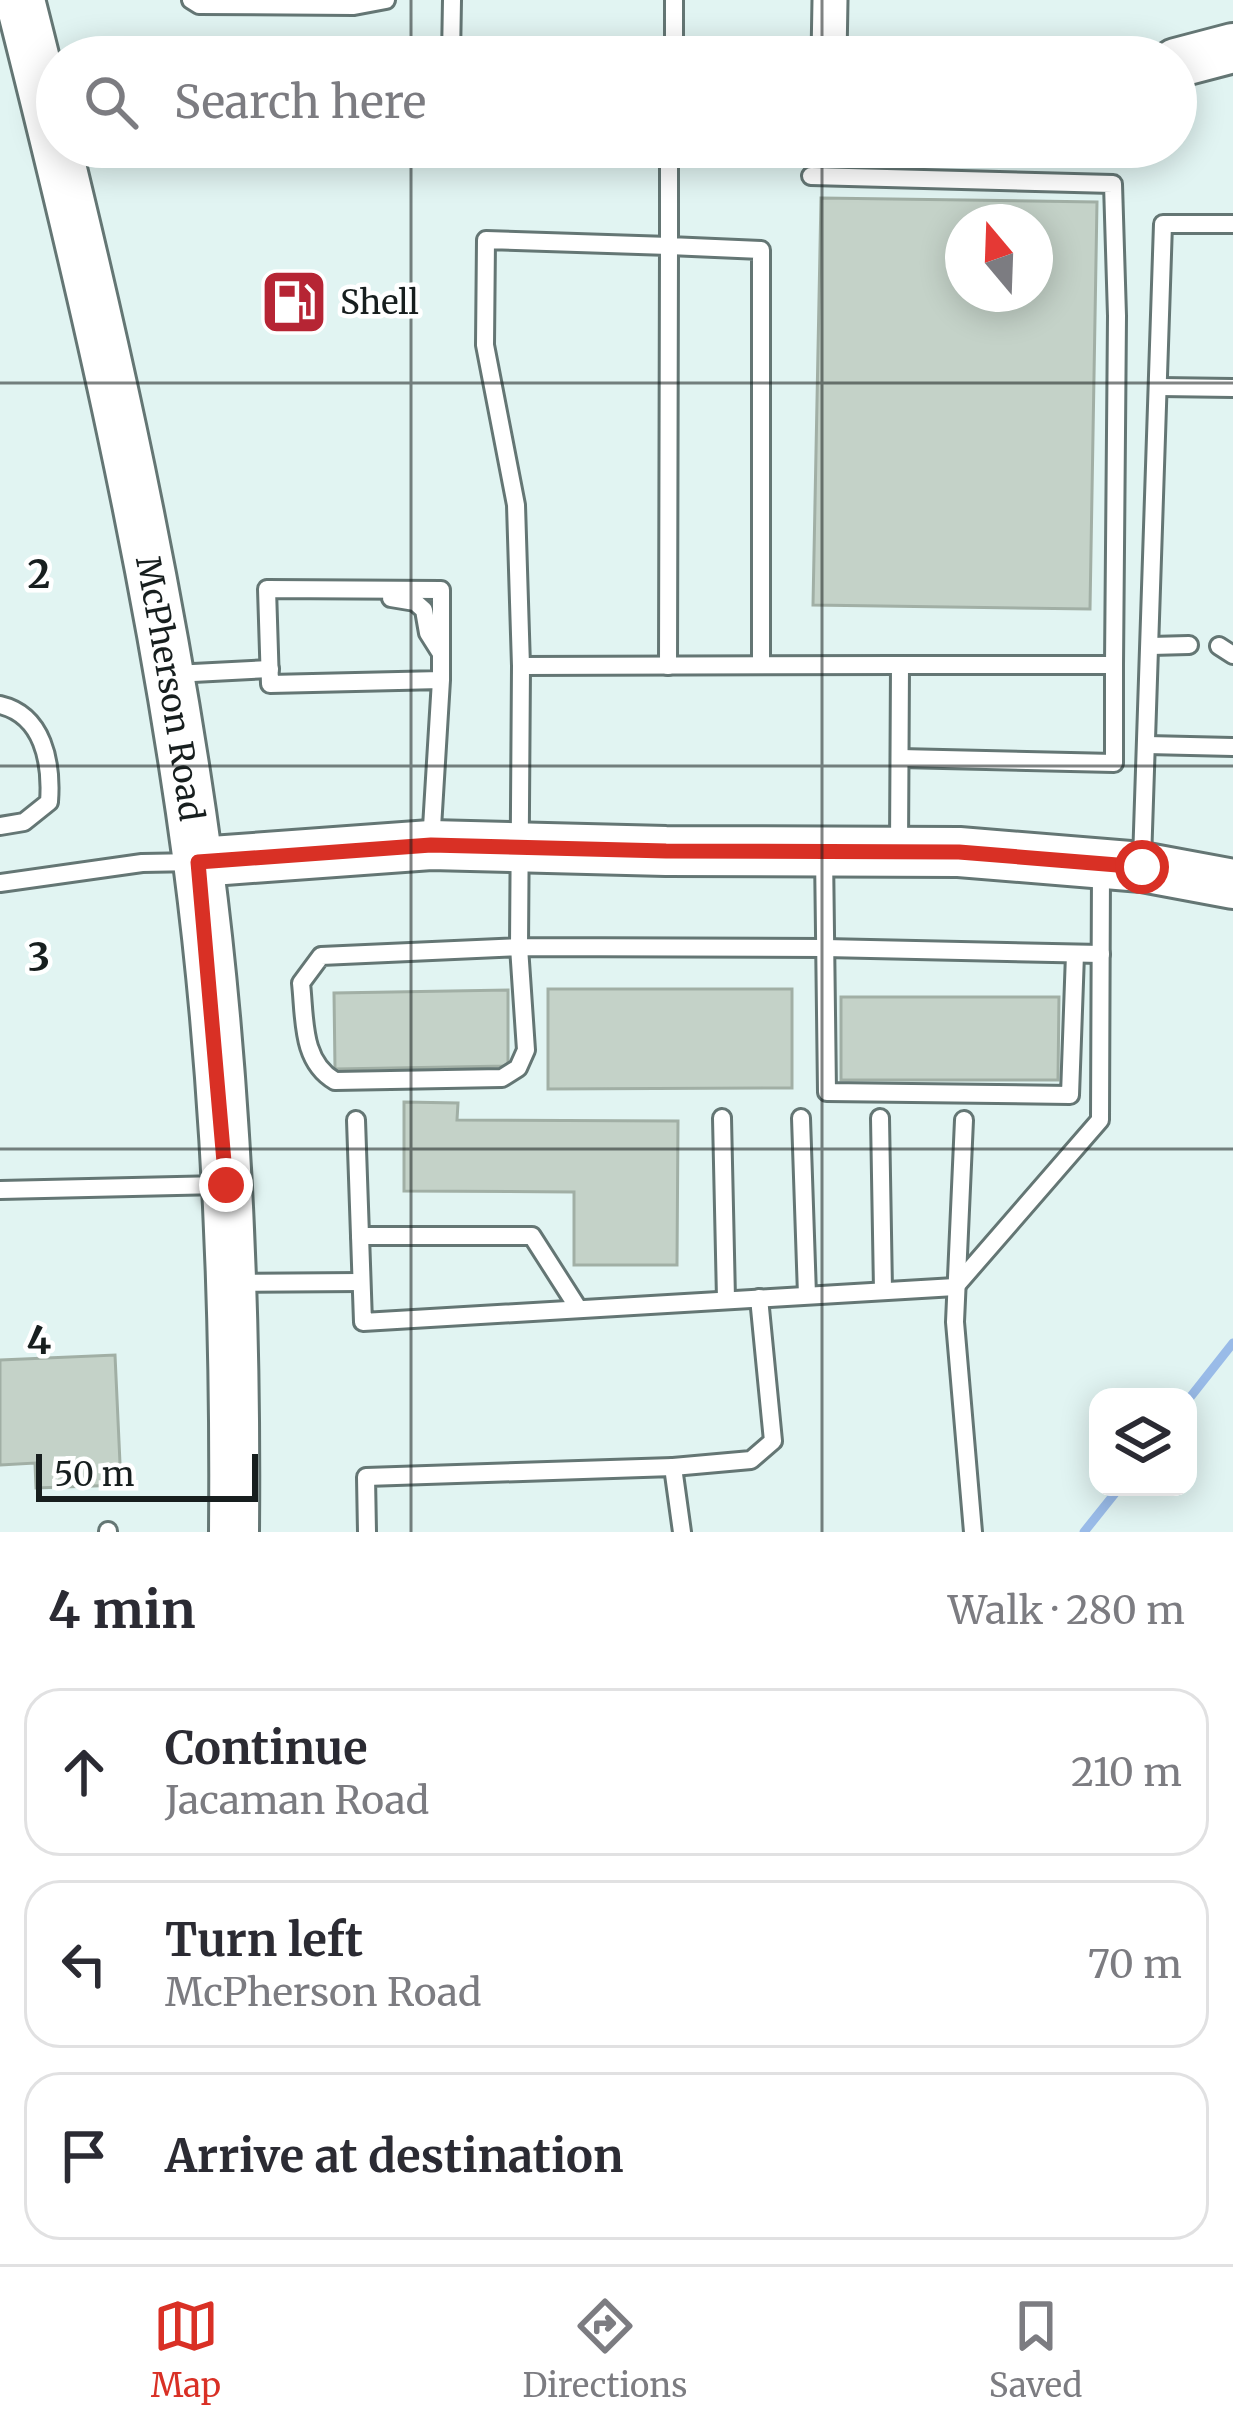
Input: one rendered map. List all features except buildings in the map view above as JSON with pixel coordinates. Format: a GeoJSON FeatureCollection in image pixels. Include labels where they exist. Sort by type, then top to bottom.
{"type":"FeatureCollection","features":[{"type":"Feature","properties":{"kind":"main road","name":"McPherson Road"},"geometry":{"type":"LineString","coordinates":[[20,0],[34,103]]}},
{"type":"Feature","properties":{"kind":"main road"},"geometry":{"type":"LineString","coordinates":[[1197,57],[1233,48]]}},
{"type":"Feature","properties":{"kind":"main road","name":"McPherson Road"},"geometry":{"type":"LineString","coordinates":[[53,168],[97,316],[158,608],[198,862],[226,1185],[235,1354],[234,1532]]}},
{"type":"Feature","properties":{"kind":"main road"},"geometry":{"type":"LineString","coordinates":[[198,862],[431,845],[959,852],[1121,865],[1233,884]]}},
{"type":"Feature","properties":{"kind":"street"},"geometry":{"type":"LineString","coordinates":[[829,36],[830,0]]}},
{"type":"Feature","properties":{"kind":"lane"},"geometry":{"type":"LineString","coordinates":[[191,0],[199,5],[310,6],[386,0]]}},
{"type":"Feature","properties":{"kind":"lane"},"geometry":{"type":"LineString","coordinates":[[451,36],[452,0]]}},
{"type":"Feature","properties":{"kind":"lane"},"geometry":{"type":"LineString","coordinates":[[674,0],[674,36]]}},
{"type":"Feature","properties":{"kind":"lane"},"geometry":{"type":"LineString","coordinates":[[668,666],[669,168]]}},
{"type":"Feature","properties":{"kind":"lane"},"geometry":{"type":"LineString","coordinates":[[811,176],[1113,184],[1117,316],[1114,763],[900,758]]}},
{"type":"Feature","properties":{"kind":"lane"},"geometry":{"type":"LineString","coordinates":[[356,1120],[363,1322],[955,1287],[1100,1120],[1101,954],[1147,745],[1163,224],[1233,224]]}},
{"type":"Feature","properties":{"kind":"lane"},"geometry":{"type":"LineString","coordinates":[[760,665],[761,250],[486,240],[485,345],[516,505],[521,666],[519,947],[526,1051],[518,1068],[502,1078],[334,1081],[322,1073],[310,1058],[301,983],[321,956],[519,947],[825,947],[1101,954]]}},
{"type":"Feature","properties":{"kind":"lane"},"geometry":{"type":"LineString","coordinates":[[1160,387],[1233,388]]}},
{"type":"Feature","properties":{"kind":"lane"},"geometry":{"type":"LineString","coordinates":[[431,845],[441,680],[441,590],[267,589],[270,684],[441,680]]}},
{"type":"Feature","properties":{"kind":"lane"},"geometry":{"type":"LineString","coordinates":[[278,589],[293,599],[400,598],[415,602],[424,610],[428,633],[441,652]]}},
{"type":"Feature","properties":{"kind":"lane"},"geometry":{"type":"LineString","coordinates":[[1151,646],[1189,645]]}},
{"type":"Feature","properties":{"kind":"lane"},"geometry":{"type":"LineString","coordinates":[[899,852],[900,665]]}},
{"type":"Feature","properties":{"kind":"lane"},"geometry":{"type":"LineString","coordinates":[[521,666],[1114,665]]}},
{"type":"Feature","properties":{"kind":"lane"},"geometry":{"type":"LineString","coordinates":[[167,674],[270,669]]}},
{"type":"Feature","properties":{"kind":"lane"},"geometry":{"type":"LineString","coordinates":[[0,705],[27,716],[39,728],[50,787],[49,802],[24,822],[0,826]]}},
{"type":"Feature","properties":{"kind":"lane"},"geometry":{"type":"LineString","coordinates":[[1147,745],[1233,747]]}},
{"type":"Feature","properties":{"kind":"lane"},"geometry":{"type":"LineString","coordinates":[[824,851],[827,1092],[1070,1095],[1075,954]]}},
{"type":"Feature","properties":{"kind":"lane"},"geometry":{"type":"LineString","coordinates":[[0,883],[142,863],[198,862]]}},
{"type":"Feature","properties":{"kind":"lane"},"geometry":{"type":"LineString","coordinates":[[722,1118],[726,1300]]}},
{"type":"Feature","properties":{"kind":"lane"},"geometry":{"type":"LineString","coordinates":[[801,1118],[807,1294]]}},
{"type":"Feature","properties":{"kind":"lane"},"geometry":{"type":"LineString","coordinates":[[880,1118],[884,1290]]}},
{"type":"Feature","properties":{"kind":"lane"},"geometry":{"type":"LineString","coordinates":[[964,1120],[955,1287],[973,1532]]}},
{"type":"Feature","properties":{"kind":"lane"},"geometry":{"type":"LineString","coordinates":[[0,1190],[226,1185]]}},
{"type":"Feature","properties":{"kind":"lane"},"geometry":{"type":"LineString","coordinates":[[360,1236],[532,1236],[578,1309]]}},
{"type":"Feature","properties":{"kind":"lane"},"geometry":{"type":"LineString","coordinates":[[231,1283],[361,1282]]}},
{"type":"Feature","properties":{"kind":"lane"},"geometry":{"type":"LineString","coordinates":[[367,1532],[366,1477],[751,1460],[773,1441],[759,1298]]}},
{"type":"Feature","properties":{"kind":"lane"},"geometry":{"type":"LineString","coordinates":[[673,1467],[682,1532]]}},
{"type":"Feature","properties":{"kind":"waterway"},"geometry":{"type":"LineString","coordinates":[[1197,1389],[1233,1343]]}},
{"type":"Feature","properties":{"kind":"waterway"},"geometry":{"type":"LineString","coordinates":[[1084,1532],[1113,1496]]}},
{"type":"Feature","properties":{"kind":"place","name":"Shell"},"geometry":{"type":"Point","coordinates":[294,302]}},
{"type":"Feature","properties":{"kind":"route"},"geometry":{"type":"LineString","coordinates":[[226,1185],[198,862],[431,845],[959,852],[1142,867]]}}]}
